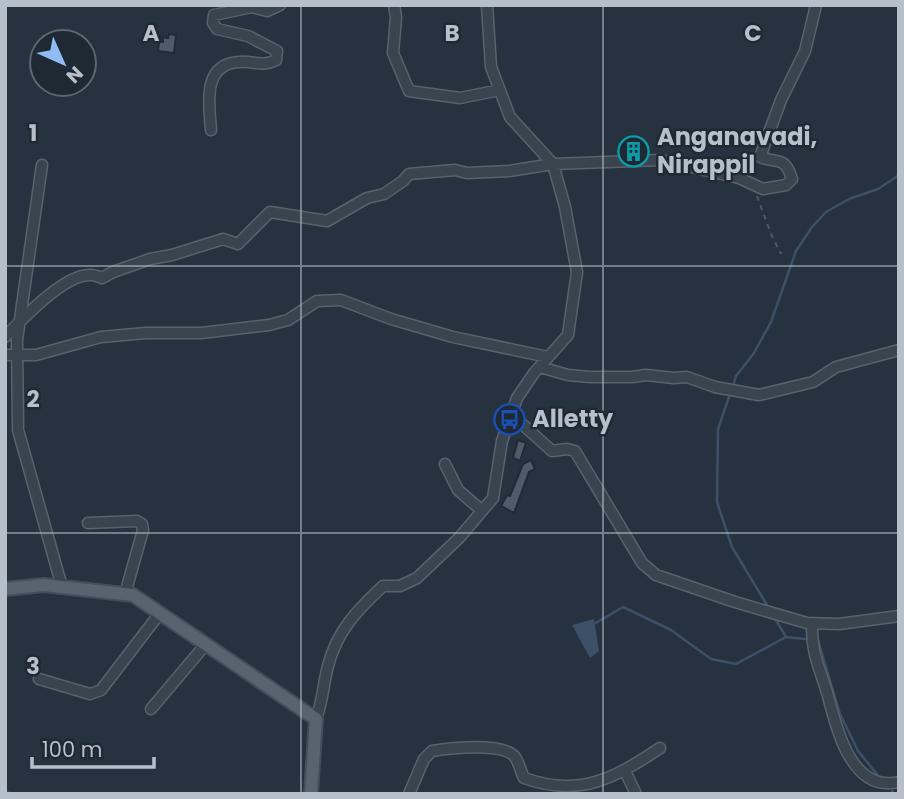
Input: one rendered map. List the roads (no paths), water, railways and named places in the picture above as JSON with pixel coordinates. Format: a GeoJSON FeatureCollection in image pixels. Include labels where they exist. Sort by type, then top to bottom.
{"type":"FeatureCollection","features":[{"type":"Feature","properties":{"kind":"main road"},"geometry":{"type":"LineString","coordinates":[[5,589],[44,585],[133,595],[160,613],[316,719],[311,794]]}},
{"type":"Feature","properties":{"kind":"street"},"geometry":{"type":"LineString","coordinates":[[211,130],[209,101],[213,75],[220,68],[238,62],[267,65],[276,60],[277,51],[248,36],[217,29],[213,23],[214,15],[252,7],[267,11],[280,5]]}},
{"type":"Feature","properties":{"kind":"street"},"geometry":{"type":"LineString","coordinates":[[394,5],[394,53],[409,91],[460,98],[500,90]]}},
{"type":"Feature","properties":{"kind":"street"},"geometry":{"type":"LineString","coordinates":[[316,719],[333,649],[352,614],[383,586],[400,586],[417,578],[459,538],[493,498],[499,459],[517,398],[568,334],[577,272],[565,207],[553,164],[510,117],[491,66],[487,5]]}},
{"type":"Feature","properties":{"kind":"street"},"geometry":{"type":"LineString","coordinates":[[5,337],[58,288],[90,274],[102,278],[150,259],[223,239],[238,244],[270,212],[327,221],[367,198],[384,194],[409,174],[455,170],[467,173],[509,172],[553,164],[661,160],[739,178],[763,189],[786,185],[792,179],[788,165],[760,157],[781,100],[805,51],[816,5]]}},
{"type":"Feature","properties":{"kind":"street"},"geometry":{"type":"LineString","coordinates":[[43,165],[20,321],[18,430],[62,587]]}},
{"type":"Feature","properties":{"kind":"street"},"geometry":{"type":"LineString","coordinates":[[5,355],[48,352],[101,337],[146,333],[201,333],[269,325],[288,320],[317,302],[341,300],[453,337],[548,357]]}},
{"type":"Feature","properties":{"kind":"street"},"geometry":{"type":"LineString","coordinates":[[540,366],[568,375],[590,377],[632,377],[646,374],[687,377],[715,387],[759,395],[813,382],[836,366],[899,350]]}},
{"type":"Feature","properties":{"kind":"street"},"geometry":{"type":"LineString","coordinates":[[509,419],[523,424],[552,451],[575,451],[650,572],[734,602],[812,623],[839,624],[899,615]]}},
{"type":"Feature","properties":{"kind":"street"},"geometry":{"type":"LineString","coordinates":[[445,464],[458,490],[481,510]]}},
{"type":"Feature","properties":{"kind":"street"},"geometry":{"type":"LineString","coordinates":[[88,523],[137,521],[142,524],[143,530],[125,594]]}},
{"type":"Feature","properties":{"kind":"street"},"geometry":{"type":"LineString","coordinates":[[39,679],[90,694],[100,690],[160,613]]}},
{"type":"Feature","properties":{"kind":"street"},"geometry":{"type":"LineString","coordinates":[[812,623],[813,654],[846,751],[855,766],[878,782],[889,785],[899,782]]}},
{"type":"Feature","properties":{"kind":"street"},"geometry":{"type":"LineString","coordinates":[[151,709],[206,644]]}},
{"type":"Feature","properties":{"kind":"street"},"geometry":{"type":"LineString","coordinates":[[409,794],[424,759],[432,751],[452,747],[476,746],[508,752],[514,757],[524,778],[539,783],[591,784],[604,782],[660,748]]}},
{"type":"Feature","properties":{"kind":"street"},"geometry":{"type":"LineString","coordinates":[[625,771],[636,794]]}},
{"type":"Feature","properties":{"kind":"water"},"geometry":{"type":"Polygon","coordinates":[[[594,619],[599,651],[590,658],[572,625],[594,619]]]}},
{"type":"Feature","properties":{"kind":"waterway"},"geometry":{"type":"LineString","coordinates":[[734,383],[771,322],[796,251],[812,227],[826,212],[849,199],[878,189],[899,175]]}},
{"type":"Feature","properties":{"kind":"waterway"},"geometry":{"type":"LineString","coordinates":[[729,397],[718,429],[717,502],[732,547],[767,605]]}},
{"type":"Feature","properties":{"kind":"waterway"},"geometry":{"type":"LineString","coordinates":[[594,624],[623,607],[671,630],[711,659],[736,664],[786,637],[805,639]]}},
{"type":"Feature","properties":{"kind":"waterway"},"geometry":{"type":"LineString","coordinates":[[776,620],[786,637]]}},
{"type":"Feature","properties":{"kind":"waterway"},"geometry":{"type":"LineString","coordinates":[[818,640],[840,714],[858,751],[880,778]]}},
{"type":"Feature","properties":{"kind":"waterway"},"geometry":{"type":"LineString","coordinates":[[5,792],[14,794]]}},
{"type":"Feature","properties":{"kind":"place","name":"Anganavadi, Nirappil"},"geometry":{"type":"Point","coordinates":[634,151]}},
{"type":"Feature","properties":{"kind":"place","name":"Alletty"},"geometry":{"type":"Point","coordinates":[509,419]}}]}
